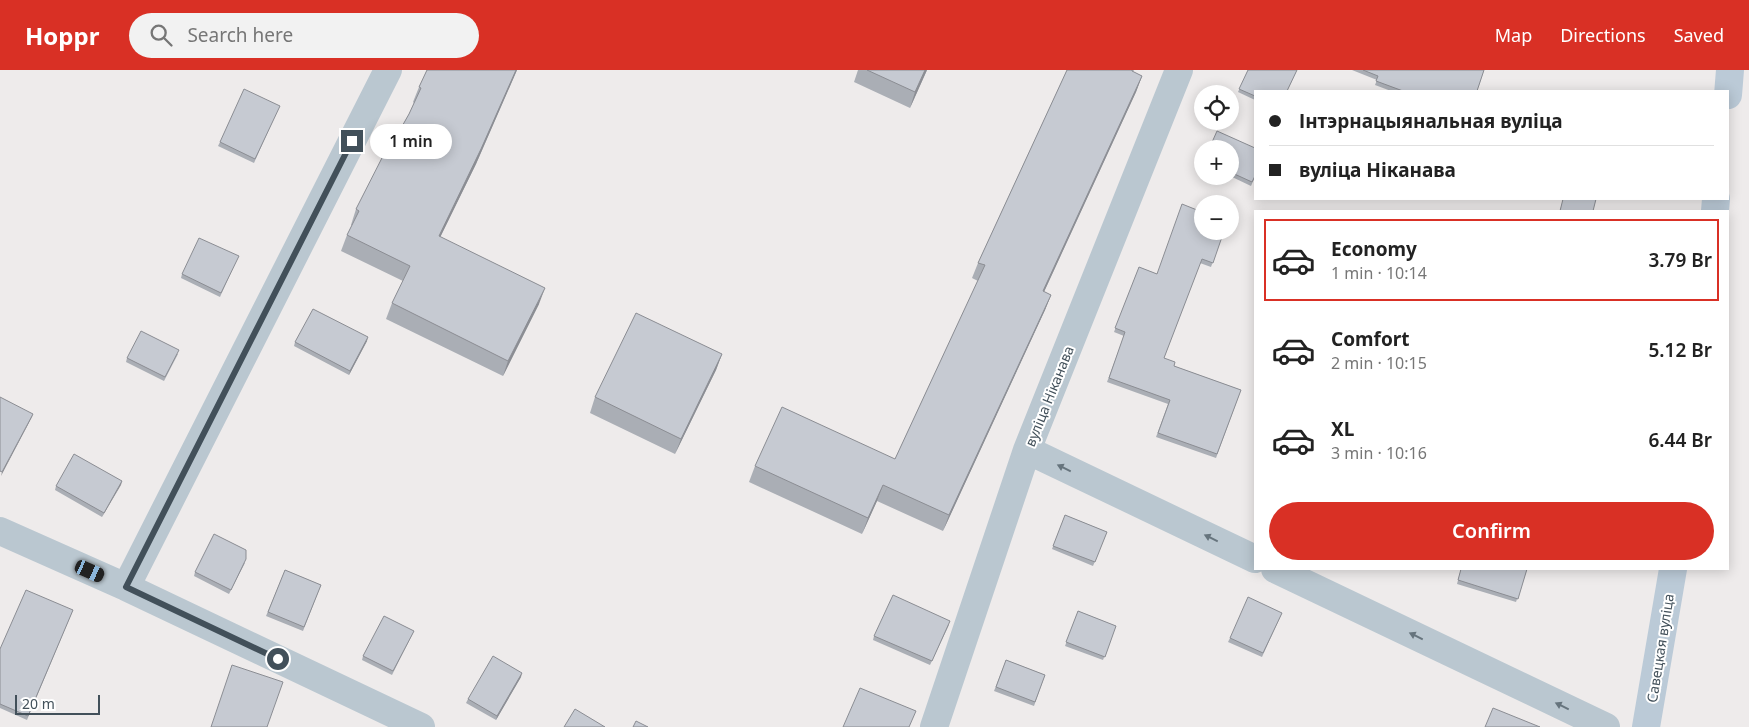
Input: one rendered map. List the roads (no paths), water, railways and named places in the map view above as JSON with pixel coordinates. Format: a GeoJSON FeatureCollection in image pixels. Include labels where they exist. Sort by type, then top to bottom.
{"type":"FeatureCollection","features":[{"type":"Feature","properties":{"kind":"main road"},"geometry":{"type":"LineString","coordinates":[[1728,90],[1730,70]]}},
{"type":"Feature","properties":{"kind":"main road","name":"Савецкая вуліца"},"geometry":{"type":"LineString","coordinates":[[1646,727],[1673,570]]}},
{"type":"Feature","properties":{"kind":"street"},"geometry":{"type":"LineString","coordinates":[[126,587],[388,70]]}},
{"type":"Feature","properties":{"kind":"street","name":"вуліца Ніканава"},"geometry":{"type":"LineString","coordinates":[[934,727],[1027,450],[1179,70]]}},
{"type":"Feature","properties":{"kind":"street"},"geometry":{"type":"LineString","coordinates":[[1027,450],[1254,559]]}},
{"type":"Feature","properties":{"kind":"street"},"geometry":{"type":"LineString","coordinates":[[0,531],[126,587],[422,727]]}},
{"type":"Feature","properties":{"kind":"street"},"geometry":{"type":"LineString","coordinates":[[1277,570],[1606,727]]}}]}
